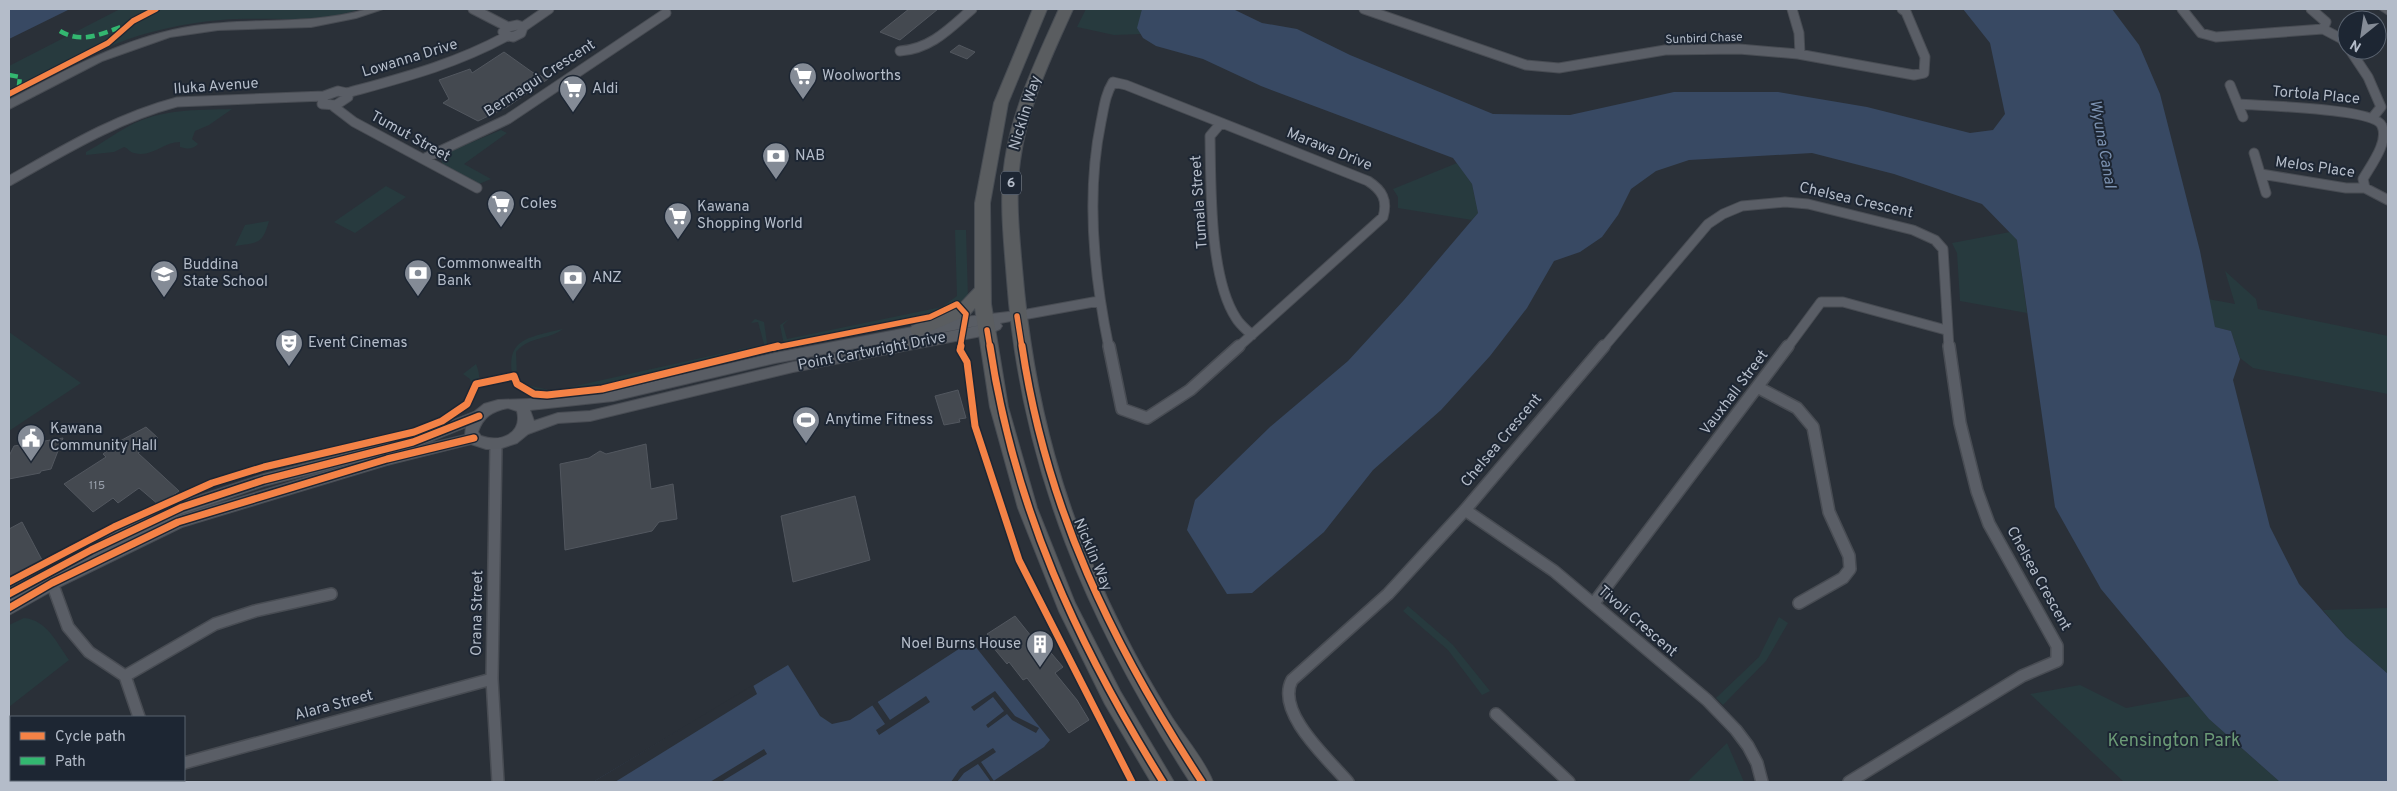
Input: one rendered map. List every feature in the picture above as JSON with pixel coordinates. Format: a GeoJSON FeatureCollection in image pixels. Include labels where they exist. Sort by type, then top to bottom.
{"type":"FeatureCollection","features":[{"type":"Feature","properties":{"kind":"highway","name":"Nicklin Way"},"geometry":{"type":"LineString","coordinates":[[1040,9],[1012,69],[991,148],[982,211],[983,289],[993,380],[1009,446],[1043,554],[1092,659],[1127,725],[1163,782]]}},
{"type":"Feature","properties":{"kind":"highway","name":"Nicklin Way"},"geometry":{"type":"LineString","coordinates":[[1066,9],[1029,97],[1012,160],[1011,210],[1017,316],[1024,378],[1042,455],[1080,563],[1133,671],[1164,724],[1202,782]]}},
{"type":"Feature","properties":{"kind":"highway"},"geometry":{"type":"LineString","coordinates":[[918,330],[964,310],[983,289]]}},
{"type":"Feature","properties":{"kind":"main road"},"geometry":{"type":"LineString","coordinates":[[9,105],[115,51],[148,39],[184,30],[222,25],[306,24],[339,19],[378,9]]}},
{"type":"Feature","properties":{"kind":"main road"},"geometry":{"type":"LineString","coordinates":[[2384,9],[2388,12]]}},
{"type":"Feature","properties":{"kind":"main road","name":"Point Cartwright Drive"},"geometry":{"type":"LineString","coordinates":[[523,430],[558,418],[590,416],[1017,316]]}},
{"type":"Feature","properties":{"kind":"main road","name":"Point Cartwright Drive"},"geometry":{"type":"LineString","coordinates":[[517,405],[559,403],[613,396],[775,358],[918,330],[986,324]]}},
{"type":"Feature","properties":{"kind":"main road"},"geometry":{"type":"LineString","coordinates":[[9,594],[91,550],[182,507],[264,480],[413,442],[479,416],[498,405],[517,405],[523,408],[527,414],[527,421],[523,430],[507,442],[496,445],[484,445],[474,438],[387,459],[178,522],[52,583],[9,608]]}},
{"type":"Feature","properties":{"kind":"main road"},"geometry":{"type":"LineString","coordinates":[[474,438],[473,425],[479,416]]}},
{"type":"Feature","properties":{"kind":"street"},"geometry":{"type":"LineString","coordinates":[[473,9],[508,27]]}},
{"type":"Feature","properties":{"kind":"street"},"geometry":{"type":"LineString","coordinates":[[507,36],[504,32],[508,27],[517,25],[523,27],[549,9]]}},
{"type":"Feature","properties":{"kind":"street"},"geometry":{"type":"LineString","coordinates":[[900,51],[910,51],[926,46],[972,9]]}},
{"type":"Feature","properties":{"kind":"street","name":"Sunbird Chase"},"geometry":{"type":"LineString","coordinates":[[1364,9],[1385,12],[1511,61],[1540,67],[1559,68],[1680,49],[1754,49],[1800,54],[1914,75],[1924,73],[1925,58],[1906,12],[1902,9]]}},
{"type":"Feature","properties":{"kind":"street"},"geometry":{"type":"LineString","coordinates":[[1792,9],[1799,33],[1800,54]]}},
{"type":"Feature","properties":{"kind":"street"},"geometry":{"type":"LineString","coordinates":[[2182,9],[2201,33],[2216,38],[2323,29],[2337,36]]}},
{"type":"Feature","properties":{"kind":"street"},"geometry":{"type":"LineString","coordinates":[[2311,9],[2326,22],[2323,29]]}},
{"type":"Feature","properties":{"kind":"street","name":"Bermagui Crescent"},"geometry":{"type":"LineString","coordinates":[[423,159],[508,119],[666,12]]}},
{"type":"Feature","properties":{"kind":"street","name":"Lowanna Drive"},"geometry":{"type":"LineString","coordinates":[[324,96],[334,91],[347,93],[443,66],[477,52],[507,36],[519,34],[523,31],[523,27]]}},
{"type":"Feature","properties":{"kind":"street"},"geometry":{"type":"LineString","coordinates":[[2358,60],[2374,87],[2381,107],[2373,117]]}},
{"type":"Feature","properties":{"kind":"street","name":"Marawa Drive"},"geometry":{"type":"LineString","coordinates":[[1113,82],[1126,85],[1368,181],[1379,188],[1386,197],[1386,209],[1382,217],[1190,390],[1147,418],[1122,409],[1099,301],[1093,194],[1095,151],[1107,92],[1113,82]]}},
{"type":"Feature","properties":{"kind":"street"},"geometry":{"type":"LineString","coordinates":[[2230,85],[2243,117]]}},
{"type":"Feature","properties":{"kind":"street"},"geometry":{"type":"LineString","coordinates":[[333,106],[344,102],[348,97],[347,93]]}},
{"type":"Feature","properties":{"kind":"street","name":"Iluka Avenue"},"geometry":{"type":"LineString","coordinates":[[9,181],[123,120],[164,105],[305,95],[324,96]]}},
{"type":"Feature","properties":{"kind":"street","name":"Tumut Street"},"geometry":{"type":"LineString","coordinates":[[324,96],[322,104],[333,106],[354,122],[477,188]]}},
{"type":"Feature","properties":{"kind":"street","name":"Tortola Place"},"geometry":{"type":"LineString","coordinates":[[2239,104],[2350,112],[2373,117],[2381,123],[2383,129],[2380,149],[2363,179],[2365,188]]}},
{"type":"Feature","properties":{"kind":"street","name":"Tumala Street"},"geometry":{"type":"LineString","coordinates":[[1221,123],[1210,136],[1212,221],[1221,272],[1234,317],[1252,335]]}},
{"type":"Feature","properties":{"kind":"street"},"geometry":{"type":"LineString","coordinates":[[2254,153],[2266,193]]}},
{"type":"Feature","properties":{"kind":"street","name":"Melos Place"},"geometry":{"type":"LineString","coordinates":[[2261,174],[2346,188],[2365,188]]}},
{"type":"Feature","properties":{"kind":"street"},"geometry":{"type":"LineString","coordinates":[[2365,188],[2388,200]]}},
{"type":"Feature","properties":{"kind":"street","name":"Chelsea Crescent"},"geometry":{"type":"LineString","coordinates":[[1348,782],[1297,721],[1286,695],[1289,684],[1295,676],[1388,594],[1465,510],[1708,224],[1723,214],[1742,206],[1784,202],[1808,204],[1913,230],[1935,240],[1943,249],[1946,330],[1956,406],[1982,507],[1989,524],[2057,646],[2057,661],[2022,676],[1849,782]]}},
{"type":"Feature","properties":{"kind":"street"},"geometry":{"type":"LineString","coordinates":[[1017,316],[1099,301]]}},
{"type":"Feature","properties":{"kind":"street","name":"Vauxhall Street"},"geometry":{"type":"LineString","coordinates":[[1594,603],[1759,388],[1822,302],[1843,302],[1946,330]]}},
{"type":"Feature","properties":{"kind":"street"},"geometry":{"type":"LineString","coordinates":[[1759,388],[1800,410],[1808,417],[1814,427],[1829,512],[1849,556],[1850,570],[1844,578],[1799,603]]}},
{"type":"Feature","properties":{"kind":"street","name":"Orana Street"},"geometry":{"type":"LineString","coordinates":[[496,445],[492,679],[498,782]]}},
{"type":"Feature","properties":{"kind":"street","name":"Tivoli Crescent"},"geometry":{"type":"LineString","coordinates":[[1465,510],[1537,558],[1594,603],[1729,723],[1748,748],[1760,771],[1762,782]]}},
{"type":"Feature","properties":{"kind":"street"},"geometry":{"type":"LineString","coordinates":[[52,583],[68,627],[90,652],[126,676],[139,716]]}},
{"type":"Feature","properties":{"kind":"street"},"geometry":{"type":"LineString","coordinates":[[126,676],[215,624],[255,611],[331,594]]}},
{"type":"Feature","properties":{"kind":"street","name":"Alara Street"},"geometry":{"type":"LineString","coordinates":[[185,763],[492,679]]}},
{"type":"Feature","properties":{"kind":"street"},"geometry":{"type":"LineString","coordinates":[[1496,714],[1569,782]]}},
{"type":"Feature","properties":{"kind":"green space"},"geometry":{"type":"Polygon","coordinates":[[[120,9],[360,9],[326,17],[207,21],[153,32],[126,40],[100,51],[9,99],[9,66],[120,9]]]}},
{"type":"Feature","properties":{"kind":"green space"},"geometry":{"type":"Polygon","coordinates":[[[1086,9],[1142,9],[1138,28],[1141,34],[1114,35],[1077,27],[1086,9]]]}},
{"type":"Feature","properties":{"kind":"green space"},"geometry":{"type":"Polygon","coordinates":[[[232,109],[209,125],[195,131],[192,139],[198,144],[192,148],[180,147],[180,142],[168,144],[152,152],[140,154],[131,152],[124,147],[114,152],[86,155],[86,152],[123,129],[153,116],[166,113],[232,109]]]}},
{"type":"Feature","properties":{"kind":"green space"},"geometry":{"type":"Polygon","coordinates":[[[501,130],[507,133],[464,164],[491,179],[479,184],[443,165],[441,159],[456,146],[458,148],[501,130]]]}},
{"type":"Feature","properties":{"kind":"green space"},"geometry":{"type":"Polygon","coordinates":[[[1457,163],[1472,184],[1478,213],[1472,220],[1398,208],[1398,197],[1393,189],[1457,163]]]}},
{"type":"Feature","properties":{"kind":"green space"},"geometry":{"type":"Polygon","coordinates":[[[386,186],[406,197],[355,233],[334,222],[386,186]]]}},
{"type":"Feature","properties":{"kind":"green space"},"geometry":{"type":"Polygon","coordinates":[[[269,221],[264,234],[258,241],[235,246],[245,225],[269,221]]]}},
{"type":"Feature","properties":{"kind":"green space"},"geometry":{"type":"Polygon","coordinates":[[[955,230],[966,230],[968,298],[958,306],[914,322],[885,329],[787,348],[784,345],[780,325],[789,319],[783,325],[787,339],[942,307],[957,296],[955,230]]]}},
{"type":"Feature","properties":{"kind":"green space"},"geometry":{"type":"Polygon","coordinates":[[[2010,232],[2017,240],[2027,313],[1960,301],[1957,253],[1952,243],[2010,232]]]}},
{"type":"Feature","properties":{"kind":"green space"},"geometry":{"type":"Polygon","coordinates":[[[2225,271],[2256,299],[2258,309],[2388,336],[2388,394],[2253,368],[2240,358],[2231,331],[2215,327],[2208,299],[2235,304],[2225,271]]]}},
{"type":"Feature","properties":{"kind":"green space"},"geometry":{"type":"Polygon","coordinates":[[[755,319],[764,322],[768,350],[760,354],[581,396],[531,397],[514,385],[511,370],[515,349],[520,343],[538,335],[563,329],[557,333],[533,340],[516,352],[517,379],[527,385],[553,391],[764,344],[758,322],[751,323],[755,319]]]}},
{"type":"Feature","properties":{"kind":"green space"},"geometry":{"type":"Polygon","coordinates":[[[9,332],[81,383],[9,431],[9,332]]]}},
{"type":"Feature","properties":{"kind":"green space"},"geometry":{"type":"Polygon","coordinates":[[[476,364],[479,378],[478,391],[467,409],[451,421],[430,431],[407,438],[279,469],[275,468],[276,462],[402,432],[441,419],[467,397],[472,385],[470,379],[463,374],[476,364]]]}},
{"type":"Feature","properties":{"kind":"green space"},"geometry":{"type":"Polygon","coordinates":[[[1408,606],[1453,645],[1490,691],[1482,695],[1448,650],[1403,611],[1408,606]]]}},
{"type":"Feature","properties":{"kind":"green space"},"geometry":{"type":"Polygon","coordinates":[[[2388,608],[2388,674],[2346,637],[2323,610],[2388,608]]]}},
{"type":"Feature","properties":{"kind":"green space"},"geometry":{"type":"Polygon","coordinates":[[[1779,617],[1788,623],[1766,661],[1723,705],[1716,698],[1759,657],[1779,617]]]}},
{"type":"Feature","properties":{"kind":"green space"},"geometry":{"type":"Polygon","coordinates":[[[24,618],[45,627],[69,660],[9,707],[9,625],[24,618]]]}},
{"type":"Feature","properties":{"kind":"green space","name":"Kensington Park"},"geometry":{"type":"Polygon","coordinates":[[[2080,685],[2126,708],[2191,696],[2209,719],[2280,782],[2124,782],[2030,694],[2080,685]]]}},
{"type":"Feature","properties":{"kind":"green space"},"geometry":{"type":"Polygon","coordinates":[[[1727,743],[1744,782],[1687,782],[1727,743]]]}},
{"type":"Feature","properties":{"kind":"water"},"geometry":{"type":"Polygon","coordinates":[[[9,9],[70,9],[9,39],[9,9]]]}},
{"type":"Feature","properties":{"kind":"water","name":"Wyuna Canal"},"geometry":{"type":"Polygon","coordinates":[[[1142,9],[1233,9],[1262,23],[1297,29],[1350,55],[1493,114],[1570,115],[1674,92],[1778,92],[1867,107],[1970,133],[1993,130],[2005,114],[1990,43],[1963,9],[2112,9],[2139,45],[2160,94],[2200,251],[2215,327],[2231,331],[2240,359],[2233,380],[2270,527],[2299,584],[2346,637],[2388,674],[2388,782],[2280,782],[2209,719],[2101,589],[2055,507],[2017,240],[1982,204],[1894,174],[1812,153],[1689,160],[1656,171],[1631,189],[1618,215],[1602,237],[1580,252],[1554,261],[1527,308],[1490,356],[1441,410],[1373,470],[1324,532],[1252,593],[1227,594],[1187,530],[1195,500],[1270,427],[1348,361],[1404,300],[1478,213],[1472,184],[1453,158],[1261,86],[1203,59],[1156,46],[1143,38],[1137,28],[1142,9]]]}},
{"type":"Feature","properties":{"kind":"water"},"geometry":{"type":"Polygon","coordinates":[[[971,641],[1050,740],[1044,747],[992,782],[593,782],[788,665],[820,716],[832,724],[850,720],[971,641]]]}},
{"type":"Feature","properties":{"kind":"pier"},"geometry":{"type":"Polygon","coordinates":[[[753,685],[757,694],[615,782],[593,782],[753,685]]]}},
{"type":"Feature","properties":{"kind":"pier"},"geometry":{"type":"Polygon","coordinates":[[[995,691],[1015,716],[1039,728],[1036,733],[1012,720],[1007,714],[988,728],[986,725],[1004,711],[993,697],[974,711],[971,707],[995,691]]]}},
{"type":"Feature","properties":{"kind":"pier"},"geometry":{"type":"Polygon","coordinates":[[[926,696],[930,702],[879,735],[876,730],[885,724],[872,705],[877,701],[890,720],[926,696]]]}},
{"type":"Feature","properties":{"kind":"pier"},"geometry":{"type":"Polygon","coordinates":[[[993,748],[996,752],[981,762],[994,781],[991,782],[978,764],[964,773],[957,782],[951,782],[960,769],[993,748]]]}},
{"type":"Feature","properties":{"kind":"pier"},"geometry":{"type":"Polygon","coordinates":[[[764,749],[767,754],[721,782],[710,782],[764,749]]]}},
{"type":"Feature","properties":{"kind":"building"},"geometry":{"type":"Polygon","coordinates":[[[909,9],[938,9],[900,40],[880,32],[909,9]]]}},
{"type":"Feature","properties":{"kind":"building"},"geometry":{"type":"Polygon","coordinates":[[[959,45],[975,52],[967,59],[950,52],[959,45]]]}},
{"type":"Feature","properties":{"kind":"building"},"geometry":{"type":"Polygon","coordinates":[[[504,52],[532,72],[548,79],[507,107],[478,121],[443,103],[449,99],[439,80],[470,69],[472,73],[504,52]]]}},
{"type":"Feature","properties":{"kind":"building"},"geometry":{"type":"Polygon","coordinates":[[[958,390],[966,418],[959,419],[960,422],[944,425],[935,396],[958,390]]]}},
{"type":"Feature","properties":{"kind":"building"},"geometry":{"type":"Polygon","coordinates":[[[146,427],[158,438],[138,453],[179,491],[159,505],[139,488],[118,503],[113,498],[93,512],[64,484],[106,457],[103,454],[120,441],[146,427]]]}},
{"type":"Feature","properties":{"kind":"building","name":"Kawana Community Hall"},"geometry":{"type":"Polygon","coordinates":[[[63,438],[51,469],[9,479],[9,456],[14,446],[63,438]]]}},
{"type":"Feature","properties":{"kind":"building"},"geometry":{"type":"Polygon","coordinates":[[[646,444],[651,489],[673,484],[677,519],[659,522],[652,531],[565,550],[560,464],[589,458],[600,451],[606,454],[646,444]]]}},
{"type":"Feature","properties":{"kind":"building"},"geometry":{"type":"Polygon","coordinates":[[[855,496],[870,560],[793,582],[781,516],[855,496]]]}},
{"type":"Feature","properties":{"kind":"building"},"geometry":{"type":"Polygon","coordinates":[[[22,522],[42,560],[9,578],[9,529],[22,522]]]}},
{"type":"Feature","properties":{"kind":"building","name":"Noel Burns House"},"geometry":{"type":"Polygon","coordinates":[[[1015,616],[1035,641],[1043,649],[1046,647],[1063,667],[1055,673],[1077,700],[1089,720],[1069,733],[1027,678],[1023,680],[1009,662],[1007,664],[992,646],[995,643],[987,634],[1015,616]]]}},
{"type":"Feature","properties":{"kind":"marked path"},"geometry":{"type":"LineString","coordinates":[[60,31],[75,37],[86,37],[102,35],[121,27]]}},
{"type":"Feature","properties":{"kind":"marked path"},"geometry":{"type":"LineString","coordinates":[[9,75],[20,77],[19,85],[22,87]]}},
{"type":"Feature","properties":{"kind":"cycle path"},"geometry":{"type":"LineString","coordinates":[[9,94],[108,43],[133,21],[156,9]]}},
{"type":"Feature","properties":{"kind":"cycle path"},"geometry":{"type":"LineString","coordinates":[[9,582],[114,527],[212,483],[264,467],[414,432],[442,421],[467,404],[476,384],[514,376],[517,384],[534,394],[547,395],[602,389],[780,346],[930,317],[957,304],[966,314],[960,350],[967,362],[975,426],[1019,560],[1132,782]]}},
{"type":"Feature","properties":{"kind":"cycle path"},"geometry":{"type":"LineString","coordinates":[[1017,316],[1027,380],[1041,442],[1058,502],[1080,560],[1106,617],[1135,673],[1167,728],[1202,782]]}},
{"type":"Feature","properties":{"kind":"cycle path"},"geometry":{"type":"LineString","coordinates":[[987,330],[996,391],[1010,451],[1028,509],[1049,566],[1073,622],[1101,677],[1163,782]]}},
{"type":"Feature","properties":{"kind":"cycle path"},"geometry":{"type":"LineString","coordinates":[[9,594],[91,550],[182,507],[264,480],[413,442],[479,416]]}},
{"type":"Feature","properties":{"kind":"cycle path"},"geometry":{"type":"LineString","coordinates":[[9,608],[52,583],[178,522],[387,459],[474,438]]}},
{"type":"Feature","properties":{"kind":"place","name":"Woolworths"},"geometry":{"type":"Point","coordinates":[803,100]}},
{"type":"Feature","properties":{"kind":"place","name":"Aldi"},"geometry":{"type":"Point","coordinates":[573,113]}},
{"type":"Feature","properties":{"kind":"place","name":"NAB"},"geometry":{"type":"Point","coordinates":[776,180]}},
{"type":"Feature","properties":{"kind":"place","name":"Coles"},"geometry":{"type":"Point","coordinates":[501,228]}},
{"type":"Feature","properties":{"kind":"place","name":"Kawana Shopping World"},"geometry":{"type":"Point","coordinates":[678,240]}},
{"type":"Feature","properties":{"kind":"place","name":"Commonwealth Bank"},"geometry":{"type":"Point","coordinates":[418,297]}},
{"type":"Feature","properties":{"kind":"place","name":"Buddina State School"},"geometry":{"type":"Point","coordinates":[164,298]}},
{"type":"Feature","properties":{"kind":"place","name":"ANZ"},"geometry":{"type":"Point","coordinates":[573,302]}},
{"type":"Feature","properties":{"kind":"place","name":"Event Cinemas"},"geometry":{"type":"Point","coordinates":[289,367]}},
{"type":"Feature","properties":{"kind":"place","name":"Anytime Fitness"},"geometry":{"type":"Point","coordinates":[806,444]}},
{"type":"Feature","properties":{"kind":"place","name":"Kawana Community Hall"},"geometry":{"type":"Point","coordinates":[31,462]}},
{"type":"Feature","properties":{"kind":"place","name":"Noel Burns House"},"geometry":{"type":"Point","coordinates":[1040,668]}}]}
